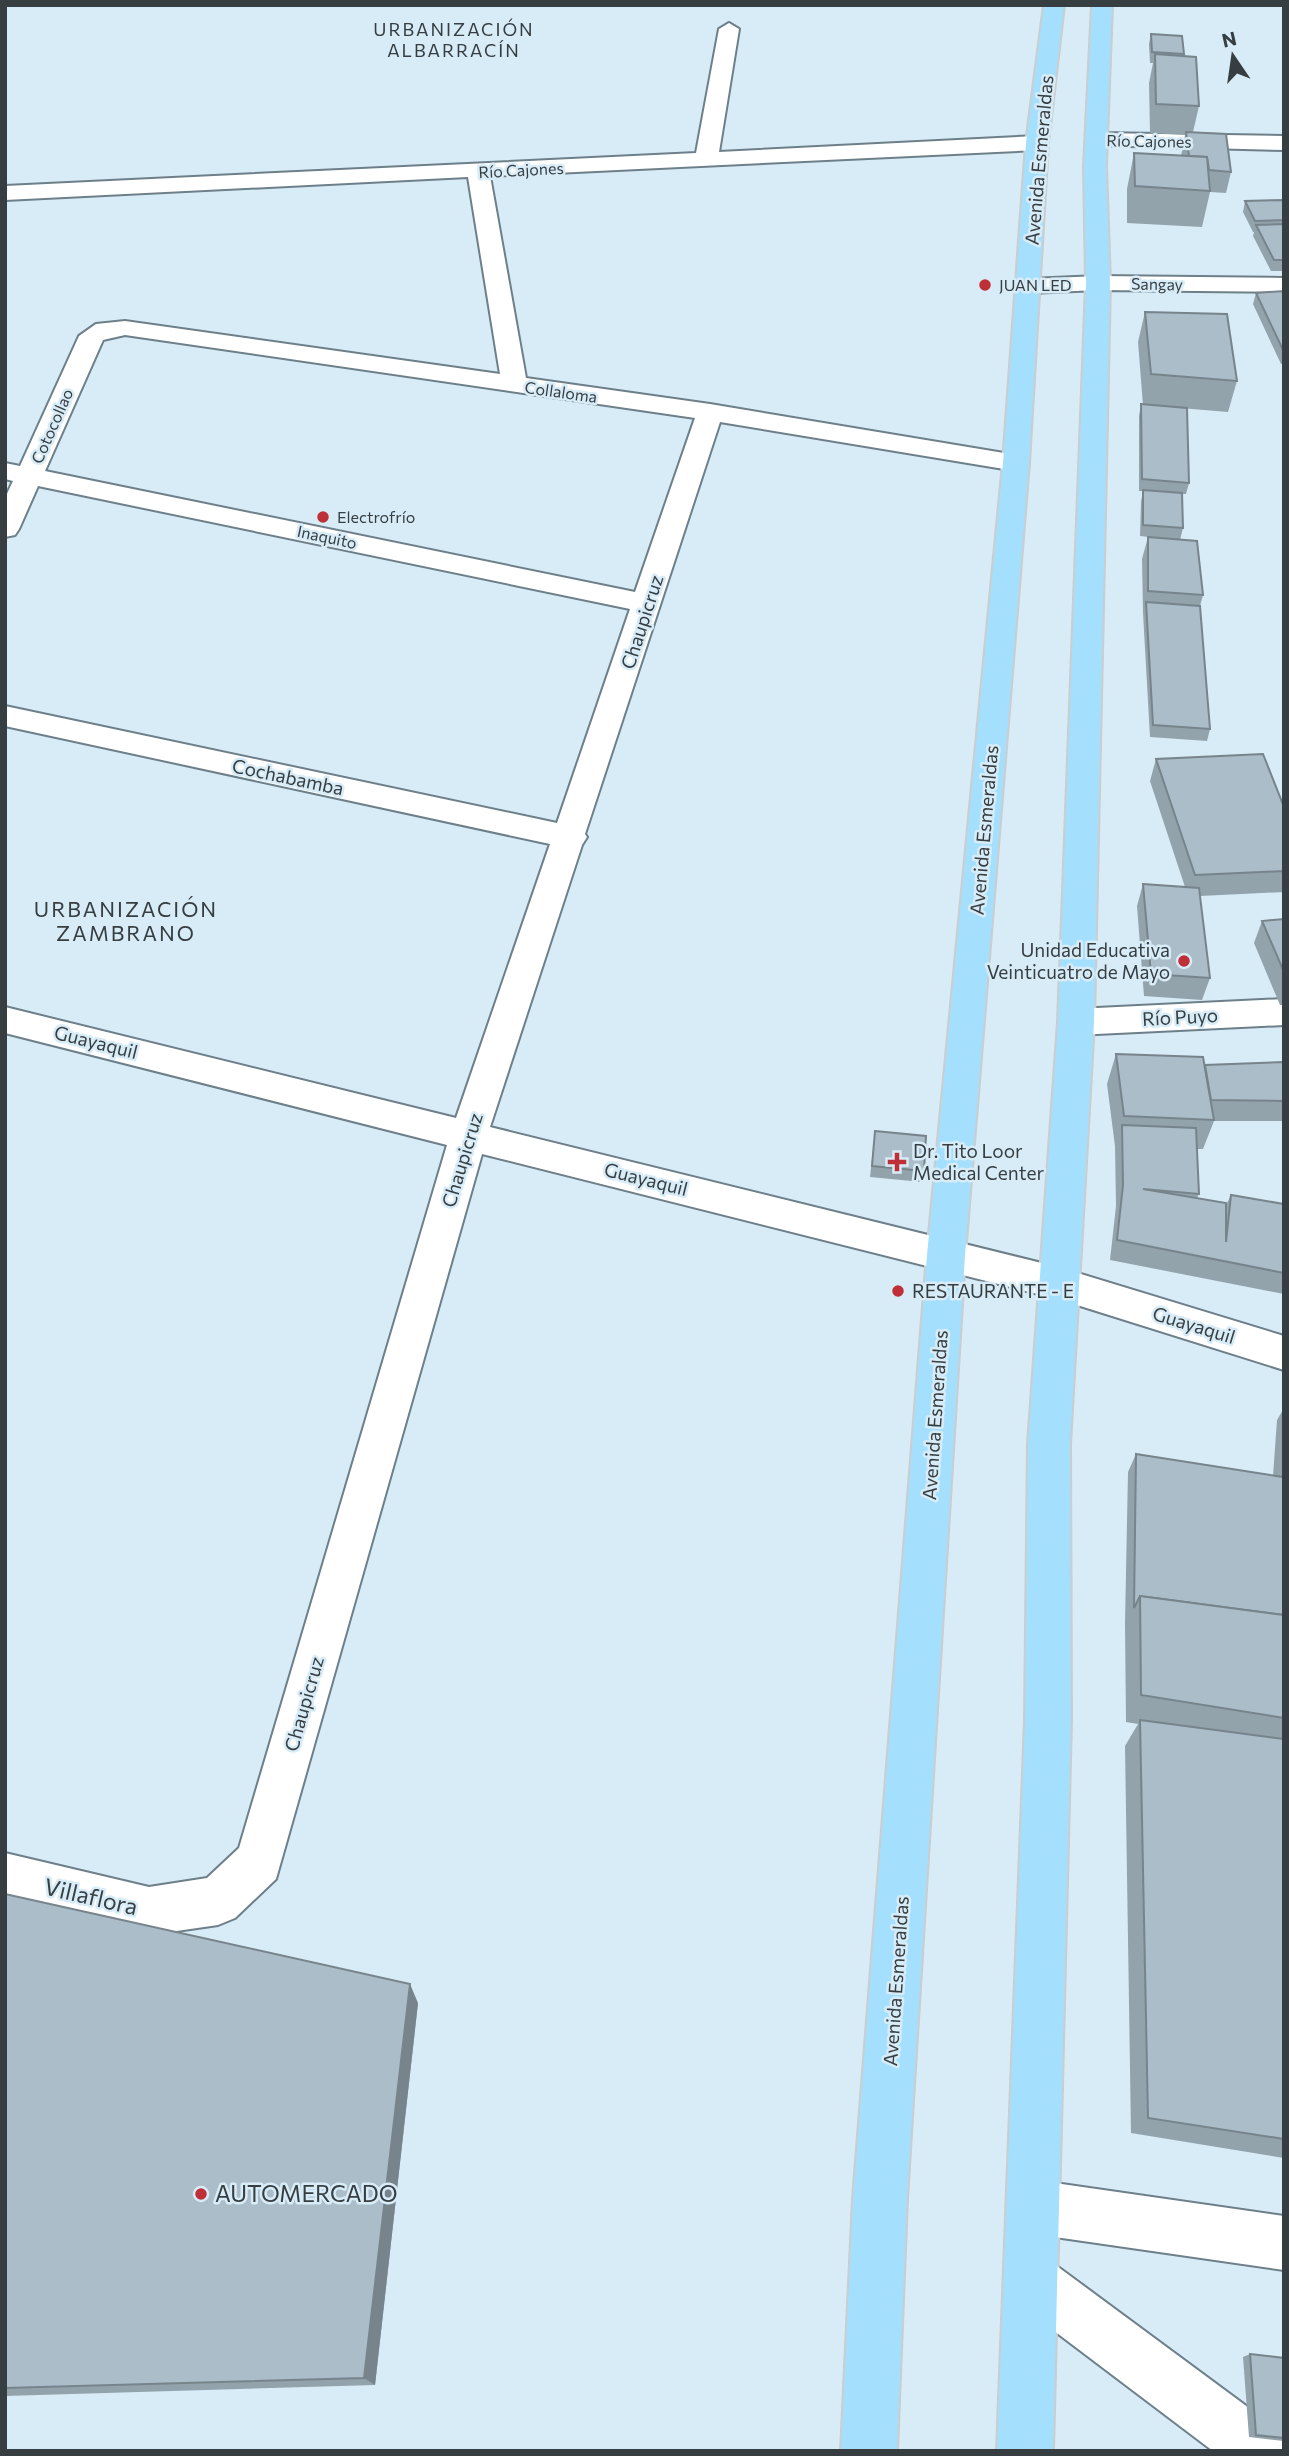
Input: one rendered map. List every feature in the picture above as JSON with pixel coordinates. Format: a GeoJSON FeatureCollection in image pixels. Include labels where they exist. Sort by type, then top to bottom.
{"type":"FeatureCollection","features":[{"type":"Feature","properties":{"kind":"main road","name":"Avenida Esmeraldas"},"geometry":{"type":"LineString","coordinates":[[869,2451],[880,2199],[946,1255],[1016,463],[1030,286],[1037,143],[1055,5]]}},
{"type":"Feature","properties":{"kind":"main road"},"geometry":{"type":"LineString","coordinates":[[1025,2451],[1048,1720],[1049,1444],[1076,1022],[1098,283],[1095,166],[1102,5]]}},
{"type":"Feature","properties":{"kind":"street"},"geometry":{"type":"LineString","coordinates":[[706,161],[729,30]]}},
{"type":"Feature","properties":{"kind":"street","name":"Río Cajones"},"geometry":{"type":"LineString","coordinates":[[1098,140],[1284,143]]}},
{"type":"Feature","properties":{"kind":"street","name":"Río Cajones"},"geometry":{"type":"LineString","coordinates":[[5,193],[1037,143]]}},
{"type":"Feature","properties":{"kind":"street"},"geometry":{"type":"LineString","coordinates":[[478,172],[515,386]]}},
{"type":"Feature","properties":{"kind":"street","name":"Sangay"},"geometry":{"type":"LineString","coordinates":[[1030,286],[1098,283],[1284,285]]}},
{"type":"Feature","properties":{"kind":"street","name":"Collaloma"},"geometry":{"type":"LineString","coordinates":[[105,330],[125,328],[710,412],[1016,463]]}},
{"type":"Feature","properties":{"kind":"street","name":"Cotocollao"},"geometry":{"type":"LineString","coordinates":[[5,529],[18,473],[92,336],[105,330]]}},
{"type":"Feature","properties":{"kind":"street","name":"Chaupicruz"},"geometry":{"type":"LineString","coordinates":[[218,1901],[259,1863],[469,1134],[571,837],[710,412]]}},
{"type":"Feature","properties":{"kind":"street","name":"Inaquito"},"geometry":{"type":"LineString","coordinates":[[18,473],[648,604]]}},
{"type":"Feature","properties":{"kind":"street","name":"Cochabamba"},"geometry":{"type":"LineString","coordinates":[[5,716],[571,837]]}},
{"type":"Feature","properties":{"kind":"street","name":"Río Puyo"},"geometry":{"type":"LineString","coordinates":[[1076,1022],[1284,1012]]}},
{"type":"Feature","properties":{"kind":"street","name":"Guayaquil"},"geometry":{"type":"LineString","coordinates":[[5,1020],[1058,1283],[1284,1353]]}},
{"type":"Feature","properties":{"kind":"street","name":"Villaflora"},"geometry":{"type":"LineString","coordinates":[[5,1877],[149,1911],[218,1901]]}},
{"type":"Feature","properties":{"kind":"street"},"geometry":{"type":"LineString","coordinates":[[1034,2207],[1284,2243]]}},
{"type":"Feature","properties":{"kind":"street"},"geometry":{"type":"LineString","coordinates":[[1031,2280],[1260,2451]]}},
{"type":"Feature","properties":{"kind":"building"},"geometry":{"type":"Polygon","coordinates":[[[1151,34],[1182,36],[1184,54],[1152,52],[1151,34]]]}},
{"type":"Feature","properties":{"kind":"building"},"geometry":{"type":"Polygon","coordinates":[[[1155,54],[1196,57],[1199,106],[1156,104],[1155,54]]]}},
{"type":"Feature","properties":{"kind":"building"},"geometry":{"type":"Polygon","coordinates":[[[1186,132],[1226,134],[1231,172],[1209,170],[1207,157],[1189,156],[1186,132]]]}},
{"type":"Feature","properties":{"kind":"building"},"geometry":{"type":"Polygon","coordinates":[[[1134,153],[1207,157],[1210,191],[1135,186],[1134,153]]]}},
{"type":"Feature","properties":{"kind":"building"},"geometry":{"type":"Polygon","coordinates":[[[1284,200],[1284,220],[1255,221],[1245,201],[1284,200]]]}},
{"type":"Feature","properties":{"kind":"building"},"geometry":{"type":"Polygon","coordinates":[[[1284,224],[1284,260],[1274,260],[1256,225],[1284,224]]]}},
{"type":"Feature","properties":{"kind":"building"},"geometry":{"type":"Polygon","coordinates":[[[1284,291],[1284,352],[1256,293],[1284,291]]]}},
{"type":"Feature","properties":{"kind":"building"},"geometry":{"type":"Polygon","coordinates":[[[1145,312],[1227,314],[1237,381],[1151,374],[1145,312]]]}},
{"type":"Feature","properties":{"kind":"building"},"geometry":{"type":"Polygon","coordinates":[[[1141,404],[1187,408],[1189,483],[1142,479],[1141,404]]]}},
{"type":"Feature","properties":{"kind":"building"},"geometry":{"type":"Polygon","coordinates":[[[1143,490],[1182,493],[1183,528],[1143,525],[1143,490]]]}},
{"type":"Feature","properties":{"kind":"building"},"geometry":{"type":"Polygon","coordinates":[[[1148,537],[1197,541],[1203,595],[1148,591],[1148,537]]]}},
{"type":"Feature","properties":{"kind":"building"},"geometry":{"type":"Polygon","coordinates":[[[1146,602],[1200,606],[1210,729],[1153,725],[1146,602]]]}},
{"type":"Feature","properties":{"kind":"building"},"geometry":{"type":"Polygon","coordinates":[[[1263,754],[1284,807],[1284,871],[1195,875],[1156,759],[1263,754]]]}},
{"type":"Feature","properties":{"kind":"building"},"geometry":{"type":"Polygon","coordinates":[[[1143,884],[1199,888],[1210,978],[1151,974],[1143,884]]]}},
{"type":"Feature","properties":{"kind":"building"},"geometry":{"type":"Polygon","coordinates":[[[1284,919],[1284,972],[1262,921],[1284,919]]]}},
{"type":"Feature","properties":{"kind":"building"},"geometry":{"type":"Polygon","coordinates":[[[1116,1054],[1203,1057],[1214,1120],[1124,1116],[1116,1054]]]}},
{"type":"Feature","properties":{"kind":"building"},"geometry":{"type":"Polygon","coordinates":[[[1284,1062],[1284,1101],[1211,1100],[1205,1065],[1284,1062]]]}},
{"type":"Feature","properties":{"kind":"building"},"geometry":{"type":"Polygon","coordinates":[[[1122,1125],[1196,1128],[1199,1194],[1143,1189],[1226,1203],[1226,1242],[1231,1195],[1284,1204],[1284,1273],[1117,1240],[1123,1185],[1122,1125]]]}},
{"type":"Feature","properties":{"kind":"building","name":"Dr. Tito Loor Medical Center"},"geometry":{"type":"Polygon","coordinates":[[[875,1131],[926,1136],[924,1171],[872,1166],[875,1131]]]}},
{"type":"Feature","properties":{"kind":"building"},"geometry":{"type":"Polygon","coordinates":[[[1136,1454],[1283,1477],[1284,1457],[1284,1615],[1140,1596],[1134,1608],[1136,1454]]]}},
{"type":"Feature","properties":{"kind":"building"},"geometry":{"type":"Polygon","coordinates":[[[1140,1596],[1284,1615],[1284,1718],[1141,1695],[1140,1596]]]}},
{"type":"Feature","properties":{"kind":"building"},"geometry":{"type":"Polygon","coordinates":[[[1140,1720],[1284,1739],[1284,2139],[1148,2118],[1140,1720]]]}},
{"type":"Feature","properties":{"kind":"building","name":"AUTOMERCADO"},"geometry":{"type":"Polygon","coordinates":[[[5,1894],[410,1984],[364,2378],[5,2388],[5,1894]]]}},
{"type":"Feature","properties":{"kind":"building"},"geometry":{"type":"Polygon","coordinates":[[[1250,2354],[1284,2358],[1284,2438],[1256,2435],[1250,2354]]]}},
{"type":"Feature","properties":{"kind":"place","name":"JUAN LED"},"geometry":{"type":"Point","coordinates":[985,285]}},
{"type":"Feature","properties":{"kind":"place","name":"Electrofrío"},"geometry":{"type":"Point","coordinates":[323,517]}},
{"type":"Feature","properties":{"kind":"place","name":"Unidad Educativa Veinticuatro de Mayo"},"geometry":{"type":"Point","coordinates":[1184,961]}},
{"type":"Feature","properties":{"kind":"place","name":"Dr. Tito Loor Medical Center"},"geometry":{"type":"Point","coordinates":[897,1162]}},
{"type":"Feature","properties":{"kind":"place","name":"RESTAURANTE - E"},"geometry":{"type":"Point","coordinates":[898,1291]}},
{"type":"Feature","properties":{"kind":"place","name":"AUTOMERCADO"},"geometry":{"type":"Point","coordinates":[201,2194]}},
{"type":"Feature","properties":{"kind":"district","name":"URBANIZACIÓN ALBARRACÍN"},"geometry":{"type":"Point","coordinates":[454,40]}},
{"type":"Feature","properties":{"kind":"district","name":"URBANIZACIÓN ZAMBRANO"},"geometry":{"type":"Point","coordinates":[126,922]}}]}
